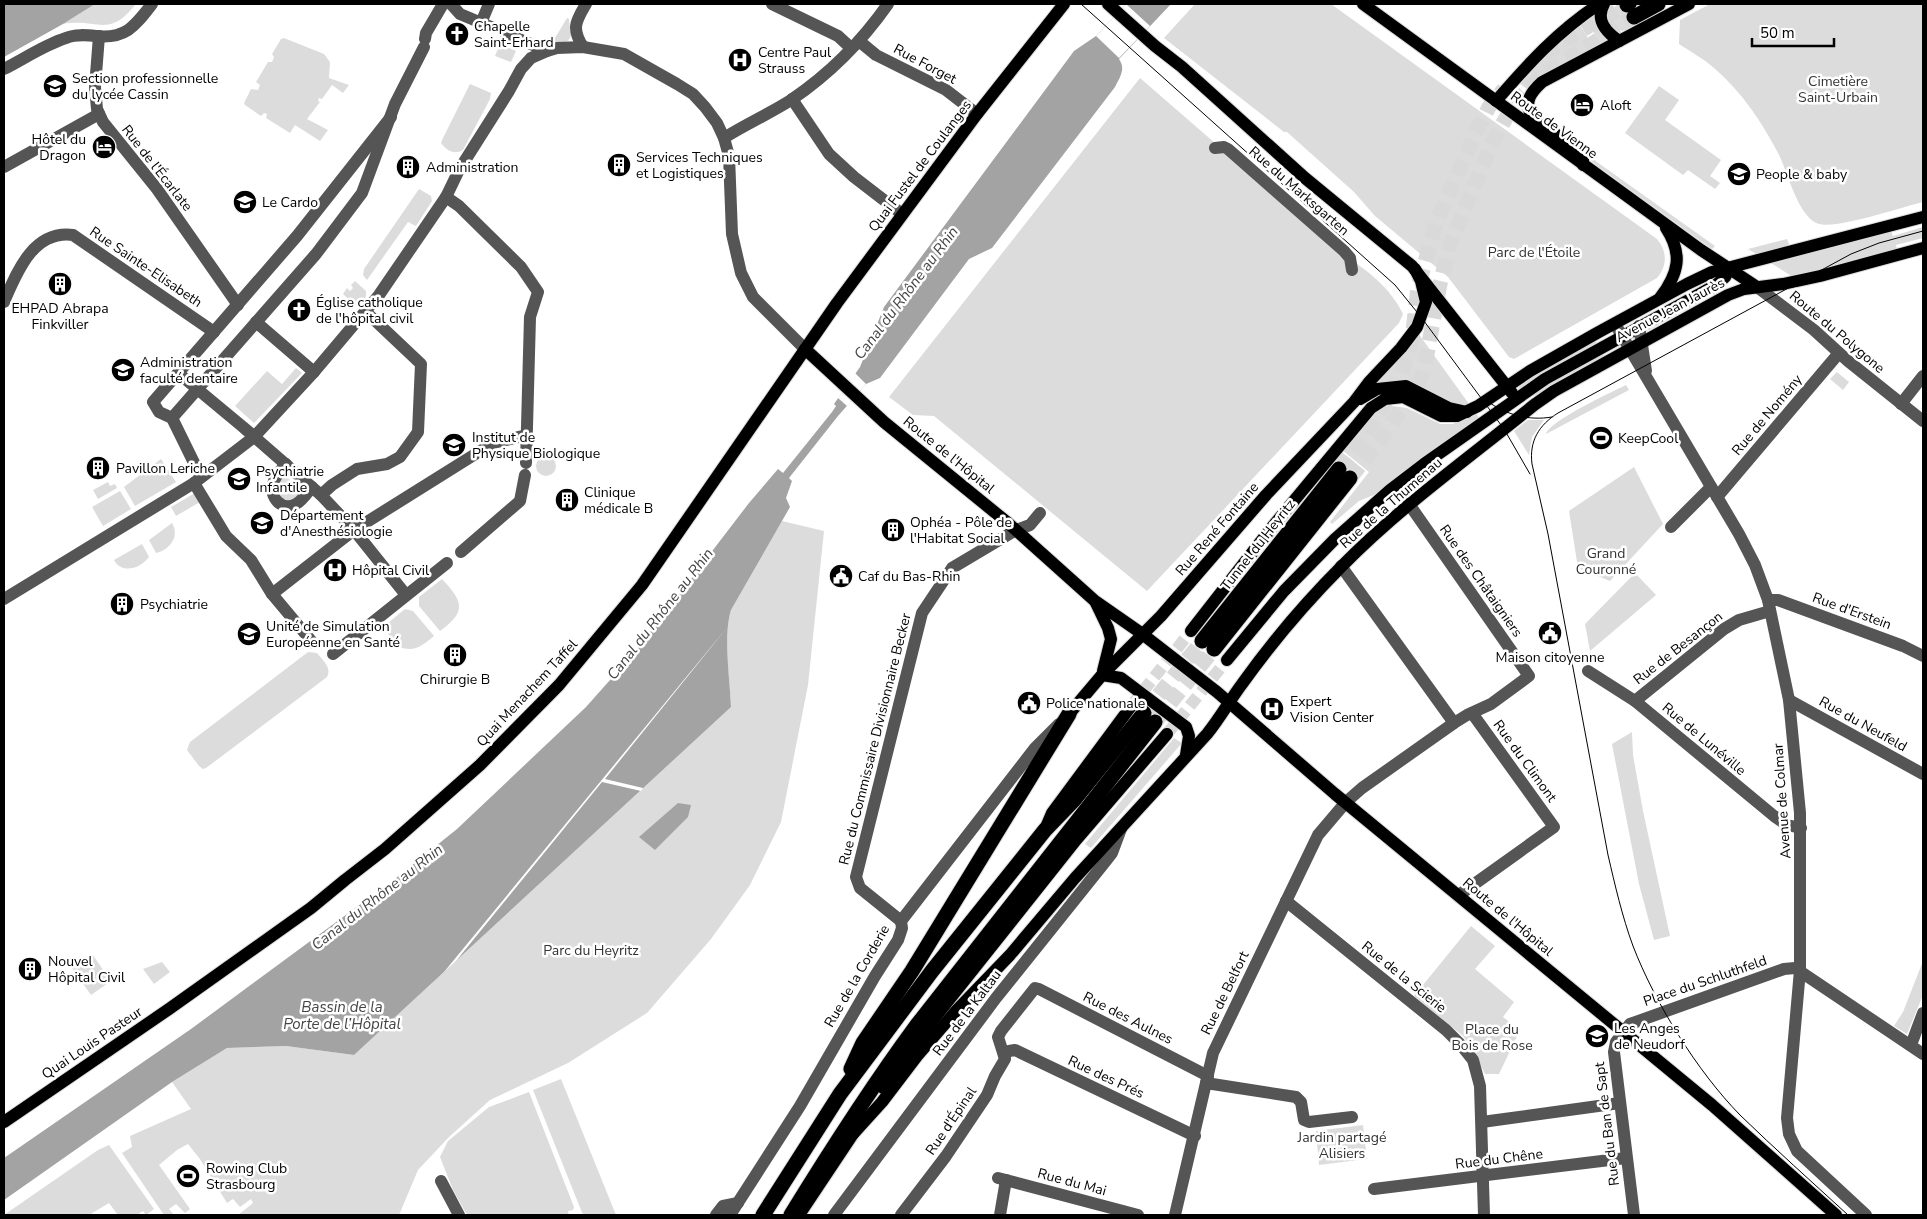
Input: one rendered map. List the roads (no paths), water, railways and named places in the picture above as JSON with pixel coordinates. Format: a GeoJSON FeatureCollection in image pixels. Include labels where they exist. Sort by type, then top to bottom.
{"type":"FeatureCollection","features":[{"type":"Feature","properties":{"kind":"highway"},"geometry":{"type":"LineString","coordinates":[[1630,9],[1658,4]]}},
{"type":"Feature","properties":{"kind":"highway","name":"Tunnel du Heyritz"},"geometry":{"type":"LineString","coordinates":[[1208,645],[1345,474]]}},
{"type":"Feature","properties":{"kind":"highway"},"geometry":{"type":"LineString","coordinates":[[763,1215],[840,1094],[932,971],[1045,830],[1074,800],[1144,713],[1030,881],[884,1070],[791,1215]]}},
{"type":"Feature","properties":{"kind":"highway"},"geometry":{"type":"LineString","coordinates":[[840,1094],[863,1043],[912,971],[1069,714]]}},
{"type":"Feature","properties":{"kind":"main road","name":"Quai Fustel de Coulanges"},"geometry":{"type":"LineString","coordinates":[[805,349],[977,114],[1064,4]]}},
{"type":"Feature","properties":{"kind":"main road"},"geometry":{"type":"LineString","coordinates":[[1108,4],[1155,46],[1182,67],[1305,178],[1415,269],[1517,399],[1534,405]]}},
{"type":"Feature","properties":{"kind":"main road","name":"Route de Vienne"},"geometry":{"type":"LineString","coordinates":[[1363,4],[1706,254],[1730,268]]}},
{"type":"Feature","properties":{"kind":"main road"},"geometry":{"type":"LineString","coordinates":[[1496,101],[1541,50],[1562,31],[1599,4]]}},
{"type":"Feature","properties":{"kind":"main road"},"geometry":{"type":"LineString","coordinates":[[1604,4],[1601,9],[1603,25],[1606,31],[1619,41]]}},
{"type":"Feature","properties":{"kind":"main road"},"geometry":{"type":"LineString","coordinates":[[1583,165],[1582,153],[1534,118],[1527,105],[1532,91],[1542,82],[1690,4]]}},
{"type":"Feature","properties":{"kind":"main road","name":"Avenue Jean Jaurès"},"geometry":{"type":"LineString","coordinates":[[1466,412],[1530,371],[1700,278],[1730,268],[1923,217]]}},
{"type":"Feature","properties":{"kind":"main road"},"geometry":{"type":"LineString","coordinates":[[1659,300],[1667,288],[1678,260],[1673,239],[1661,221]]}},
{"type":"Feature","properties":{"kind":"main road","name":"Avenue Jean Jaurès"},"geometry":{"type":"LineString","coordinates":[[1554,391],[1728,295],[1757,287],[1783,284],[1923,248]]}},
{"type":"Feature","properties":{"kind":"main road","name":"Avenue Jean Jaurès"},"geometry":{"type":"LineString","coordinates":[[1226,660],[1284,591],[1342,533],[1404,479],[1564,368],[1716,285],[1726,276],[1730,268]]}},
{"type":"Feature","properties":{"kind":"main road","name":"Route du Polygone"},"geometry":{"type":"LineString","coordinates":[[1730,268],[1757,287]]}},
{"type":"Feature","properties":{"kind":"main road"},"geometry":{"type":"LineString","coordinates":[[1354,402],[1368,382],[1401,348],[1419,322],[1426,302],[1421,281],[1415,269]]}},
{"type":"Feature","properties":{"kind":"main road","name":"Route de l'Hôpital"},"geometry":{"type":"LineString","coordinates":[[805,349],[862,403],[1016,530],[1095,601],[1141,633],[1229,703],[1624,1032],[1767,1153],[1836,1215]]}},
{"type":"Feature","properties":{"kind":"main road","name":"Quai Menachem Taffel"},"geometry":{"type":"LineString","coordinates":[[198,988],[311,908],[385,850],[480,765],[559,685],[642,585],[805,349]]}},
{"type":"Feature","properties":{"kind":"main road"},"geometry":{"type":"LineString","coordinates":[[1354,402],[1377,389],[1406,386],[1449,408],[1466,412]]}},
{"type":"Feature","properties":{"kind":"main road","name":"Rue de la Thumenau"},"geometry":{"type":"LineString","coordinates":[[853,1134],[882,1102],[917,1056],[956,1011],[1010,955],[1075,878],[1122,829],[1186,755],[1207,734],[1241,684],[1296,616],[1341,566],[1408,504],[1554,391]]}},
{"type":"Feature","properties":{"kind":"main road"},"geometry":{"type":"LineString","coordinates":[[1191,631],[1273,526],[1371,408],[1385,398],[1403,397],[1434,413],[1448,417],[1466,412]]}},
{"type":"Feature","properties":{"kind":"main road","name":"Rue René Fontaine"},"geometry":{"type":"LineString","coordinates":[[1102,674],[1160,616],[1266,495],[1354,402]]}},
{"type":"Feature","properties":{"kind":"main road"},"geometry":{"type":"LineString","coordinates":[[1095,601],[1108,628],[1111,639],[1102,674],[1122,678],[1186,727],[1189,736],[1186,755]]}},
{"type":"Feature","properties":{"kind":"main road","name":"Rue de la Corderie"},"geometry":{"type":"LineString","coordinates":[[1069,714],[1102,674]]}},
{"type":"Feature","properties":{"kind":"main road"},"geometry":{"type":"LineString","coordinates":[[799,1215],[902,1059],[1076,840],[1167,734]]}},
{"type":"Feature","properties":{"kind":"main road","name":"Quai Louis Pasteur"},"geometry":{"type":"LineString","coordinates":[[4,1122],[198,988]]}},
{"type":"Feature","properties":{"kind":"street"},"geometry":{"type":"LineString","coordinates":[[4,69],[75,35],[116,36],[123,34],[139,21],[152,4]]}},
{"type":"Feature","properties":{"kind":"street"},"geometry":{"type":"LineString","coordinates":[[172,418],[316,254],[362,193],[396,104],[425,43],[426,33],[443,4]]}},
{"type":"Feature","properties":{"kind":"street"},"geometry":{"type":"LineString","coordinates":[[434,20],[455,7],[486,25],[489,4]]}},
{"type":"Feature","properties":{"kind":"street"},"geometry":{"type":"LineString","coordinates":[[583,47],[577,38],[575,23],[586,4]]}},
{"type":"Feature","properties":{"kind":"street","name":"Rue Forget"},"geometry":{"type":"LineString","coordinates":[[772,4],[946,90],[977,114]]}},
{"type":"Feature","properties":{"kind":"street"},"geometry":{"type":"LineString","coordinates":[[724,138],[792,99],[827,72],[874,24],[888,4]]}},
{"type":"Feature","properties":{"kind":"street"},"geometry":{"type":"LineString","coordinates":[[505,33],[546,51]]}},
{"type":"Feature","properties":{"kind":"street","name":"Rue de l'Écarlate"},"geometry":{"type":"LineString","coordinates":[[99,36],[95,87],[99,114],[114,139],[157,189],[238,305]]}},
{"type":"Feature","properties":{"kind":"street"},"geometry":{"type":"LineString","coordinates":[[4,599],[197,480],[254,437],[366,312],[446,198],[460,170],[521,69],[531,58],[546,51],[557,48],[583,47],[624,54],[693,94],[705,107],[717,123],[729,156],[732,234],[741,273],[753,297],[805,349]]}},
{"type":"Feature","properties":{"kind":"street"},"geometry":{"type":"LineString","coordinates":[[792,99],[834,159],[902,214]]}},
{"type":"Feature","properties":{"kind":"street"},"geometry":{"type":"LineString","coordinates":[[4,167],[99,114]]}},
{"type":"Feature","properties":{"kind":"street"},"geometry":{"type":"LineString","coordinates":[[313,643],[272,594],[251,560],[226,536],[197,480],[172,418],[159,412],[153,402],[297,236],[391,117]]}},
{"type":"Feature","properties":{"kind":"street","name":"Rue du Marksgarten"},"geometry":{"type":"LineString","coordinates":[[1215,148],[1224,147],[1228,149],[1351,264]]}},
{"type":"Feature","properties":{"kind":"street"},"geometry":{"type":"LineString","coordinates":[[446,198],[459,206],[521,266],[538,292],[530,317],[526,469],[520,501],[461,552]]}},
{"type":"Feature","properties":{"kind":"street","name":"Rue Sainte-Elisabeth"},"geometry":{"type":"LineString","coordinates":[[4,302],[16,274],[35,248],[54,235],[72,235],[214,332]]}},
{"type":"Feature","properties":{"kind":"street","name":"Route du Polygone"},"geometry":{"type":"LineString","coordinates":[[1757,287],[1814,330],[1839,353],[1923,421]]}},
{"type":"Feature","properties":{"kind":"street"},"geometry":{"type":"LineString","coordinates":[[286,464],[273,484],[272,493],[278,502],[284,506],[296,504],[357,469],[387,464],[400,457],[418,432],[421,364],[366,312]]}},
{"type":"Feature","properties":{"kind":"street"},"geometry":{"type":"LineString","coordinates":[[256,322],[314,372]]}},
{"type":"Feature","properties":{"kind":"street","name":"Avenue de Colmar"},"geometry":{"type":"LineString","coordinates":[[1615,324],[1714,492],[1755,566],[1769,605],[1789,700],[1801,828],[1800,970],[1787,1118],[1789,1134],[1797,1151],[1866,1215]]}},
{"type":"Feature","properties":{"kind":"street","name":"Avenue de Colmar"},"geometry":{"type":"LineString","coordinates":[[1640,326],[1644,366],[1651,386]]}},
{"type":"Feature","properties":{"kind":"street","name":"Rue de Nomény"},"geometry":{"type":"LineString","coordinates":[[1670,528],[1714,492],[1839,353]]}},
{"type":"Feature","properties":{"kind":"street"},"geometry":{"type":"LineString","coordinates":[[178,373],[198,388],[316,491],[354,530],[406,595]]}},
{"type":"Feature","properties":{"kind":"street"},"geometry":{"type":"LineString","coordinates":[[1901,404],[1923,376]]}},
{"type":"Feature","properties":{"kind":"street"},"geometry":{"type":"LineString","coordinates":[[272,594],[354,530],[493,443],[527,435]]}},
{"type":"Feature","properties":{"kind":"street","name":"Rue des Châtaigniers"},"geometry":{"type":"LineString","coordinates":[[1408,504],[1529,676]]}},
{"type":"Feature","properties":{"kind":"street"},"geometry":{"type":"LineString","coordinates":[[1016,530],[1030,525],[1040,513]]}},
{"type":"Feature","properties":{"kind":"street","name":"Rue du Commissaire Divisionnaire Becker"},"geometry":{"type":"LineString","coordinates":[[901,921],[860,888],[856,878],[922,613],[952,568],[1016,530]]}},
{"type":"Feature","properties":{"kind":"street"},"geometry":{"type":"LineString","coordinates":[[333,654],[447,564]]}},
{"type":"Feature","properties":{"kind":"street"},"geometry":{"type":"LineString","coordinates":[[1341,566],[1454,723]]}},
{"type":"Feature","properties":{"kind":"street","name":"Rue d'Erstein"},"geometry":{"type":"LineString","coordinates":[[1769,605],[1778,600],[1903,646],[1923,656]]}},
{"type":"Feature","properties":{"kind":"street","name":"Rue de Besançon"},"geometry":{"type":"LineString","coordinates":[[1635,701],[1724,628],[1769,605]]}},
{"type":"Feature","properties":{"kind":"street","name":"Rue de Lunéville"},"geometry":{"type":"LineString","coordinates":[[1588,671],[1635,701],[1774,816],[1786,824],[1801,828]]}},
{"type":"Feature","properties":{"kind":"street","name":"Rue de Belfort"},"geometry":{"type":"LineString","coordinates":[[1175,1215],[1216,1047],[1318,836],[1346,802],[1362,788],[1454,723],[1491,704],[1529,676]]}},
{"type":"Feature","properties":{"kind":"street","name":"Rue du Neufeld"},"geometry":{"type":"LineString","coordinates":[[1789,700],[1923,774]]}},
{"type":"Feature","properties":{"kind":"street","name":"Rue de la Corderie"},"geometry":{"type":"LineString","coordinates":[[730,1215],[800,1106],[875,976],[898,940],[902,928],[901,921],[1034,748],[1069,714]]}},
{"type":"Feature","properties":{"kind":"street","name":"Rue du Climont"},"geometry":{"type":"LineString","coordinates":[[1459,895],[1554,827],[1472,714]]}},
{"type":"Feature","properties":{"kind":"street","name":"Rue de la Kaltau"},"geometry":{"type":"LineString","coordinates":[[834,1215],[996,998],[1106,862],[1122,829]]}},
{"type":"Feature","properties":{"kind":"street","name":"Rue de la Scierie"},"geometry":{"type":"LineString","coordinates":[[1286,901],[1446,1030],[1461,1044],[1472,1060],[1480,1090],[1484,1215]]}},
{"type":"Feature","properties":{"kind":"street","name":"Place du Schluthfeld"},"geometry":{"type":"LineString","coordinates":[[1624,1032],[1630,1024],[1721,991],[1784,969],[1795,968],[1800,970]]}},
{"type":"Feature","properties":{"kind":"street"},"geometry":{"type":"LineString","coordinates":[[1800,970],[1923,1054]]}},
{"type":"Feature","properties":{"kind":"street","name":"Rue des Aulnes"},"geometry":{"type":"LineString","coordinates":[[1004,1055],[998,1042],[1001,1031],[1035,988],[1039,988],[1207,1080],[1296,1097],[1301,1102],[1304,1120],[1309,1122],[1352,1117]]}},
{"type":"Feature","properties":{"kind":"street"},"geometry":{"type":"LineString","coordinates":[[1911,1045],[1923,1013]]}},
{"type":"Feature","properties":{"kind":"street","name":"Rue du Ban de Sapt"},"geometry":{"type":"LineString","coordinates":[[1624,1032],[1616,1042],[1614,1052],[1634,1215]]}},
{"type":"Feature","properties":{"kind":"street","name":"Rue des Prés"},"geometry":{"type":"LineString","coordinates":[[1004,1055],[1014,1050],[1195,1136]]}},
{"type":"Feature","properties":{"kind":"street","name":"Rue d'Épinal"},"geometry":{"type":"LineString","coordinates":[[901,1215],[946,1156],[987,1095],[1005,1059],[1004,1055]]}},
{"type":"Feature","properties":{"kind":"street"},"geometry":{"type":"LineString","coordinates":[[1482,1122],[1620,1103]]}},
{"type":"Feature","properties":{"kind":"street","name":"Rue du Chêne"},"geometry":{"type":"LineString","coordinates":[[1374,1189],[1626,1158]]}},
{"type":"Feature","properties":{"kind":"street","name":"Rue du Mai"},"geometry":{"type":"LineString","coordinates":[[1000,1215],[1002,1179],[1138,1215]]}},
{"type":"Feature","properties":{"kind":"street"},"geometry":{"type":"LineString","coordinates":[[441,1181],[459,1215]]}},
{"type":"Feature","properties":{"kind":"street"},"geometry":{"type":"LineString","coordinates":[[716,1215],[723,1206],[738,1203]]}},
{"type":"Feature","properties":{"kind":"water"},"geometry":{"type":"Polygon","coordinates":[[[95,4],[4,57],[4,5],[95,4]]]}},
{"type":"Feature","properties":{"kind":"water"},"geometry":{"type":"Polygon","coordinates":[[[1126,4],[1171,4],[1119,59],[1122,70],[1115,87],[992,248],[969,259],[880,378],[866,384],[789,478],[792,481],[786,498],[790,507],[731,610],[727,645],[731,707],[354,1055],[286,1046],[227,1048],[172,1082],[4,1200],[4,1158],[191,1029],[396,878],[457,829],[586,707],[634,653],[749,503],[778,469],[783,473],[832,412],[836,406],[834,404],[860,367],[884,307],[1074,51],[1096,36],[1126,4]]]}},
{"type":"Feature","properties":{"kind":"water"},"geometry":{"type":"Polygon","coordinates":[[[678,803],[691,805],[688,817],[655,850],[639,837],[678,803]]]}},
{"type":"Feature","properties":{"kind":"tunnel"},"geometry":{"type":"LineString","coordinates":[[1544,54],[1564,40],[1627,5]]}},
{"type":"Feature","properties":{"kind":"tunnel"},"geometry":{"type":"LineString","coordinates":[[1350,478],[1382,438],[1420,381],[1450,244],[1493,141],[1506,118],[1521,97],[1544,74],[1634,17]]}},
{"type":"Feature","properties":{"kind":"tunnel"},"geometry":{"type":"LineString","coordinates":[[1339,469],[1370,428],[1401,376],[1412,340],[1418,287],[1436,223],[1474,136],[1489,107],[1504,89]]}},
{"type":"Feature","properties":{"kind":"tunnel"},"geometry":{"type":"LineString","coordinates":[[1132,705],[1191,631]]}},
{"type":"Feature","properties":{"kind":"tunnel"},"geometry":{"type":"LineString","coordinates":[[1144,713],[1202,641]]}},
{"type":"Feature","properties":{"kind":"tunnel"},"geometry":{"type":"LineString","coordinates":[[1156,721],[1214,649]]}},
{"type":"Feature","properties":{"kind":"tunnel"},"geometry":{"type":"LineString","coordinates":[[1167,734],[1227,660]]}},
{"type":"Feature","properties":{"kind":"tram line"},"geometry":{"type":"LineString","coordinates":[[1081,4],[1395,285],[1504,429],[1530,474]]}},
{"type":"Feature","properties":{"kind":"tram line"},"geometry":{"type":"LineString","coordinates":[[1848,1215],[1740,1115],[1708,1078],[1665,1013],[1642,968],[1622,912],[1608,855],[1548,534],[1531,456],[1537,434],[1558,413],[1851,254],[1879,243],[1923,231]]}},
{"type":"Feature","properties":{"kind":"tram line"},"geometry":{"type":"LineString","coordinates":[[1486,400],[1501,410],[1518,416],[1552,417]]}},
{"type":"Feature","properties":{"kind":"place","name":"Chapelle Saint-Erhard"},"geometry":{"type":"Point","coordinates":[457,34]}},
{"type":"Feature","properties":{"kind":"place","name":"Centre Paul Strauss"},"geometry":{"type":"Point","coordinates":[740,60]}},
{"type":"Feature","properties":{"kind":"place","name":"Section professionnelle du lycée Cassin"},"geometry":{"type":"Point","coordinates":[55,86]}},
{"type":"Feature","properties":{"kind":"place","name":"Aloft"},"geometry":{"type":"Point","coordinates":[1582,105]}},
{"type":"Feature","properties":{"kind":"place","name":"Hôtel du Dragon"},"geometry":{"type":"Point","coordinates":[104,147]}},
{"type":"Feature","properties":{"kind":"place","name":"Services Techniques et Logistiques"},"geometry":{"type":"Point","coordinates":[619,165]}},
{"type":"Feature","properties":{"kind":"place","name":"Administration"},"geometry":{"type":"Point","coordinates":[408,167]}},
{"type":"Feature","properties":{"kind":"place","name":"People & baby"},"geometry":{"type":"Point","coordinates":[1739,174]}},
{"type":"Feature","properties":{"kind":"place","name":"Le Cardo"},"geometry":{"type":"Point","coordinates":[245,202]}},
{"type":"Feature","properties":{"kind":"place","name":"EHPAD Abrapa Finkviller"},"geometry":{"type":"Point","coordinates":[60,284]}},
{"type":"Feature","properties":{"kind":"place","name":"Église catholique de l'hôpital civil"},"geometry":{"type":"Point","coordinates":[299,310]}},
{"type":"Feature","properties":{"kind":"place","name":"Administration faculté dentaire"},"geometry":{"type":"Point","coordinates":[123,370]}},
{"type":"Feature","properties":{"kind":"place","name":"KeepCool"},"geometry":{"type":"Point","coordinates":[1601,438]}},
{"type":"Feature","properties":{"kind":"place","name":"Institut de Physique Biologique"},"geometry":{"type":"Point","coordinates":[454,445]}},
{"type":"Feature","properties":{"kind":"place","name":"Pavillon Leriche"},"geometry":{"type":"Point","coordinates":[98,468]}},
{"type":"Feature","properties":{"kind":"place","name":"Psychiatrie Infantile"},"geometry":{"type":"Point","coordinates":[239,479]}},
{"type":"Feature","properties":{"kind":"place","name":"Clinique médicale B"},"geometry":{"type":"Point","coordinates":[567,500]}},
{"type":"Feature","properties":{"kind":"place","name":"Département d'Anesthésiologie"},"geometry":{"type":"Point","coordinates":[262,523]}},
{"type":"Feature","properties":{"kind":"place","name":"Ophéa - Pôle de l'Habitat Social"},"geometry":{"type":"Point","coordinates":[893,530]}},
{"type":"Feature","properties":{"kind":"place","name":"Hôpital Civil"},"geometry":{"type":"Point","coordinates":[335,570]}},
{"type":"Feature","properties":{"kind":"place","name":"Caf du Bas-Rhin"},"geometry":{"type":"Point","coordinates":[841,576]}},
{"type":"Feature","properties":{"kind":"place","name":"Psychiatrie"},"geometry":{"type":"Point","coordinates":[122,604]}},
{"type":"Feature","properties":{"kind":"place","name":"Maison citoyenne"},"geometry":{"type":"Point","coordinates":[1550,633]}},
{"type":"Feature","properties":{"kind":"place","name":"Unité de Simulation Européenne en Santé"},"geometry":{"type":"Point","coordinates":[249,634]}},
{"type":"Feature","properties":{"kind":"place","name":"Chirurgie B"},"geometry":{"type":"Point","coordinates":[455,655]}},
{"type":"Feature","properties":{"kind":"place","name":"Police nationale"},"geometry":{"type":"Point","coordinates":[1029,703]}},
{"type":"Feature","properties":{"kind":"place","name":"Expert Vision Center"},"geometry":{"type":"Point","coordinates":[1272,709]}},
{"type":"Feature","properties":{"kind":"place","name":"Nouvel Hôpital Civil"},"geometry":{"type":"Point","coordinates":[30,969]}},
{"type":"Feature","properties":{"kind":"place","name":"Les Anges de Neudorf"},"geometry":{"type":"Point","coordinates":[1597,1036]}},
{"type":"Feature","properties":{"kind":"place","name":"Rowing Club Strasbourg"},"geometry":{"type":"Point","coordinates":[188,1176]}},
{"type":"Feature","properties":{"kind":"park label","name":"Cimetière Saint-Urbain"},"geometry":{"type":"Point","coordinates":[1838,89]}},
{"type":"Feature","properties":{"kind":"park label","name":"Parc de l'Étoile"},"geometry":{"type":"Point","coordinates":[1534,252]}},
{"type":"Feature","properties":{"kind":"park label","name":"Grand Couronné"},"geometry":{"type":"Point","coordinates":[1606,562]}},
{"type":"Feature","properties":{"kind":"park label","name":"Parc du Heyritz"},"geometry":{"type":"Point","coordinates":[591,950]}},
{"type":"Feature","properties":{"kind":"park label","name":"Place du Bois de Rose"},"geometry":{"type":"Point","coordinates":[1492,1038]}},
{"type":"Feature","properties":{"kind":"park label","name":"Jardin partagé Alisiers"},"geometry":{"type":"Point","coordinates":[1342,1146]}},
{"type":"Feature","properties":{"kind":"water label","name":"Canal du Rhône au Rhin"},"geometry":{"type":"Point","coordinates":[906,293]}},
{"type":"Feature","properties":{"kind":"water label","name":"Canal du Rhône au Rhin"},"geometry":{"type":"Point","coordinates":[660,614]}},
{"type":"Feature","properties":{"kind":"water label","name":"Canal du Rhône au Rhin"},"geometry":{"type":"Point","coordinates":[377,897]}},
{"type":"Feature","properties":{"kind":"water label","name":"Bassin de la Porte de l’Hôpital"},"geometry":{"type":"Point","coordinates":[342,1016]}}]}
